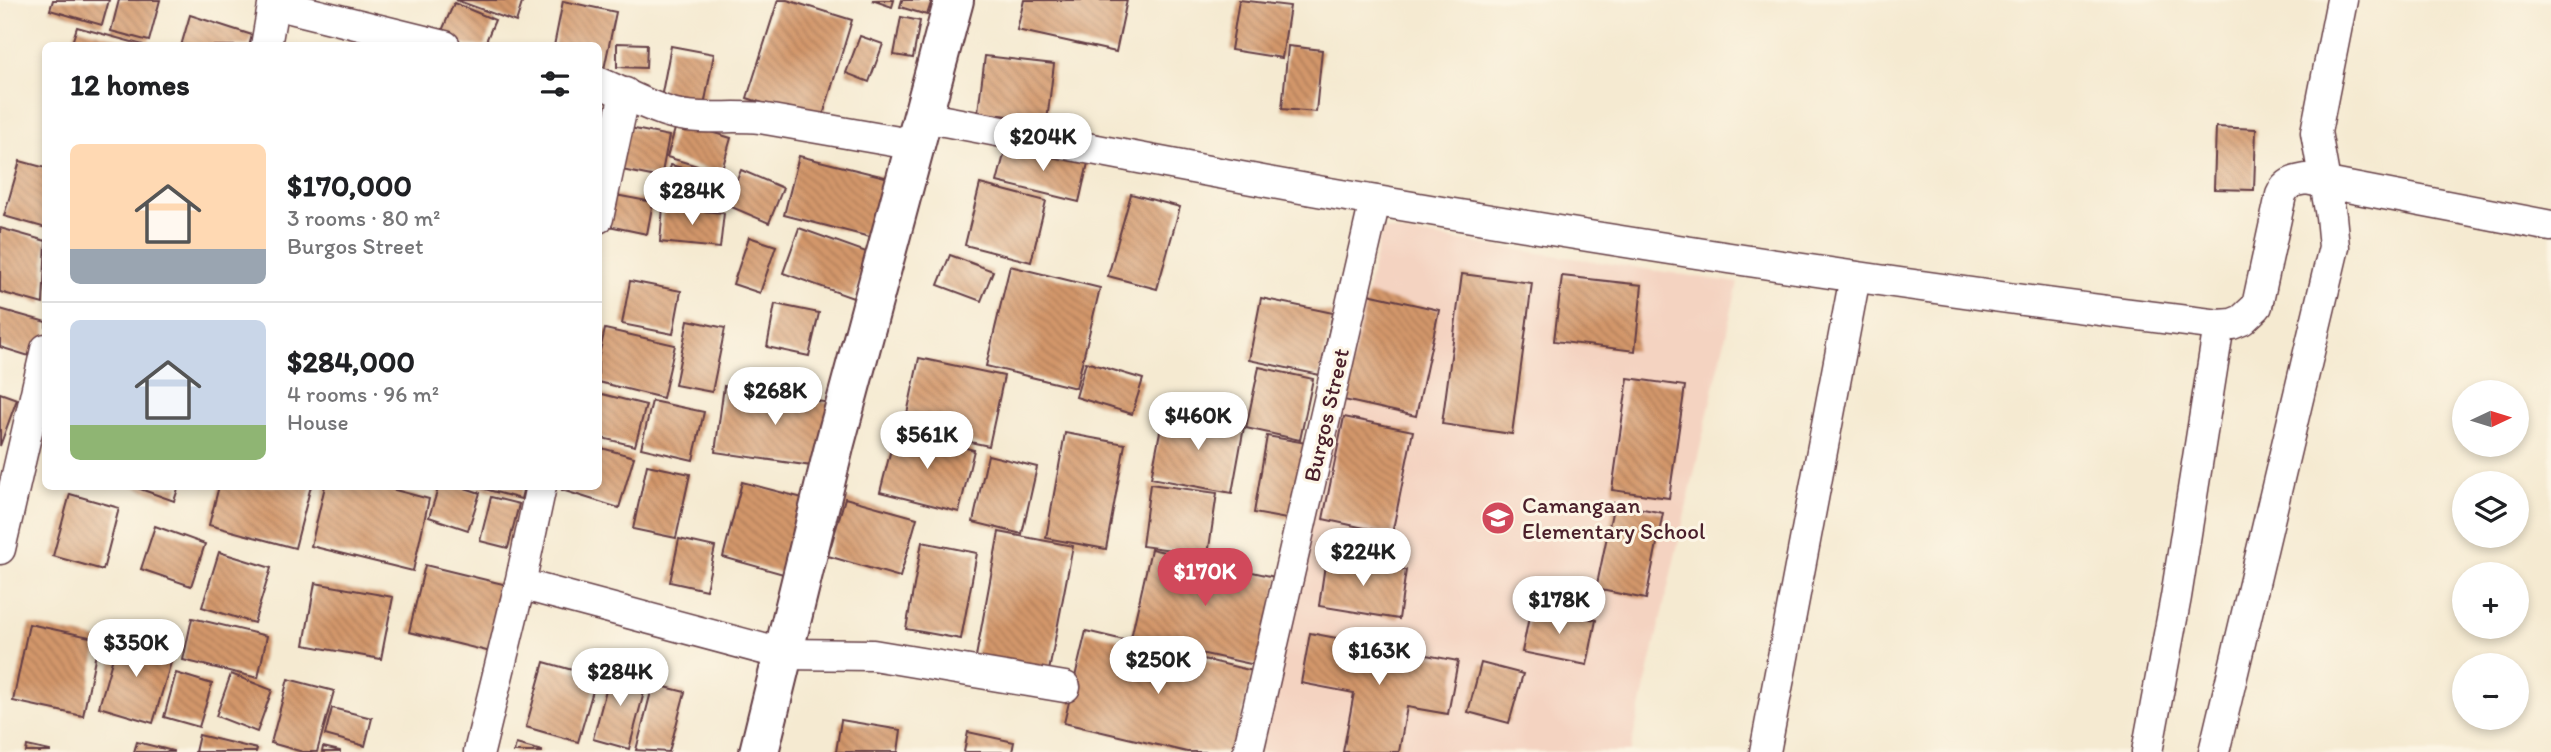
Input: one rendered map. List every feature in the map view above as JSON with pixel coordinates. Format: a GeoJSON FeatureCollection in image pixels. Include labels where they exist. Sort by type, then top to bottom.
{"type":"FeatureCollection","features":[{"type":"Feature","properties":{"kind":"street"},"geometry":{"type":"LineString","coordinates":[[759,752],[835,443],[954,0]]}},
{"type":"Feature","properties":{"kind":"street"},"geometry":{"type":"LineString","coordinates":[[2214,752],[2334,247],[2332,216],[2316,132],[2342,0]]}},
{"type":"Feature","properties":{"kind":"street"},"geometry":{"type":"LineString","coordinates":[[267,42],[274,2],[429,42]]}},
{"type":"Feature","properties":{"kind":"street"},"geometry":{"type":"LineString","coordinates":[[602,181],[612,88],[668,112],[696,117],[736,116],[919,131],[1855,277],[2219,325],[2242,320],[2257,306],[2281,195],[2287,185],[2306,179],[2551,226]]}},
{"type":"Feature","properties":{"kind":"street","name":"Burgos Street"},"geometry":{"type":"LineString","coordinates":[[1248,752],[1375,201]]}},
{"type":"Feature","properties":{"kind":"street"},"geometry":{"type":"LineString","coordinates":[[1765,752],[1855,277]]}},
{"type":"Feature","properties":{"kind":"street"},"geometry":{"type":"LineString","coordinates":[[2147,752],[2219,325]]}},
{"type":"Feature","properties":{"kind":"street"},"geometry":{"type":"LineString","coordinates":[[0,549],[42,366]]}},
{"type":"Feature","properties":{"kind":"street"},"geometry":{"type":"LineString","coordinates":[[480,752],[540,490]]}},
{"type":"Feature","properties":{"kind":"street"},"geometry":{"type":"LineString","coordinates":[[520,584],[782,654],[873,655],[1065,687]]}},
{"type":"Feature","properties":{"kind":"shaded area","name":"Camangaan Elementary School"},"geometry":{"type":"Polygon","coordinates":[[[1382,229],[1738,283],[1630,752],[1256,752],[1382,229]]]}},
{"type":"Feature","properties":{"kind":"building"},"geometry":{"type":"Polygon","coordinates":[[[53,0],[109,0],[102,25],[50,10],[53,0]]]}},
{"type":"Feature","properties":{"kind":"building"},"geometry":{"type":"Polygon","coordinates":[[[119,0],[160,0],[149,41],[111,31],[119,0]]]}},
{"type":"Feature","properties":{"kind":"building"},"geometry":{"type":"Polygon","coordinates":[[[456,0],[523,0],[516,22],[456,0]]]}},
{"type":"Feature","properties":{"kind":"building"},"geometry":{"type":"Polygon","coordinates":[[[778,0],[787,0],[852,20],[821,122],[747,98],[778,0]]]}},
{"type":"Feature","properties":{"kind":"building"},"geometry":{"type":"Polygon","coordinates":[[[872,0],[894,0],[892,7],[872,0]]]}},
{"type":"Feature","properties":{"kind":"building"},"geometry":{"type":"Polygon","coordinates":[[[902,0],[932,0],[927,15],[900,7],[902,0]]]}},
{"type":"Feature","properties":{"kind":"building"},"geometry":{"type":"Polygon","coordinates":[[[1024,0],[1127,0],[1116,52],[1017,30],[1024,0]]]}},
{"type":"Feature","properties":{"kind":"building"},"geometry":{"type":"Polygon","coordinates":[[[1239,0],[1290,6],[1282,58],[1231,50],[1239,0]]]}},
{"type":"Feature","properties":{"kind":"building"},"geometry":{"type":"Polygon","coordinates":[[[563,1],[616,12],[604,69],[602,42],[555,42],[563,1]]]}},
{"type":"Feature","properties":{"kind":"building"},"geometry":{"type":"Polygon","coordinates":[[[454,3],[495,20],[486,42],[460,42],[441,33],[454,3]]]}},
{"type":"Feature","properties":{"kind":"building"},"geometry":{"type":"Polygon","coordinates":[[[190,15],[252,35],[250,42],[182,42],[190,15]]]}},
{"type":"Feature","properties":{"kind":"building"},"geometry":{"type":"Polygon","coordinates":[[[901,17],[920,21],[913,58],[894,55],[901,17]]]}},
{"type":"Feature","properties":{"kind":"building"},"geometry":{"type":"Polygon","coordinates":[[[77,27],[132,42],[72,42],[77,27]]]}},
{"type":"Feature","properties":{"kind":"building"},"geometry":{"type":"Polygon","coordinates":[[[860,36],[883,44],[869,82],[846,73],[860,36]]]}},
{"type":"Feature","properties":{"kind":"building"},"geometry":{"type":"Polygon","coordinates":[[[617,43],[647,44],[646,68],[617,67],[617,43]]]}},
{"type":"Feature","properties":{"kind":"building"},"geometry":{"type":"Polygon","coordinates":[[[671,46],[714,54],[704,106],[661,98],[671,46]]]}},
{"type":"Feature","properties":{"kind":"building"},"geometry":{"type":"Polygon","coordinates":[[[1288,46],[1322,50],[1316,112],[1282,109],[1288,46]]]}},
{"type":"Feature","properties":{"kind":"building"},"geometry":{"type":"Polygon","coordinates":[[[985,56],[1054,64],[1047,121],[978,112],[985,56]]]}},
{"type":"Feature","properties":{"kind":"building"},"geometry":{"type":"Polygon","coordinates":[[[677,122],[731,138],[721,173],[667,157],[677,122]]]}},
{"type":"Feature","properties":{"kind":"building"},"geometry":{"type":"Polygon","coordinates":[[[625,127],[669,136],[661,178],[617,169],[625,127]]]}},
{"type":"Feature","properties":{"kind":"building"},"geometry":{"type":"Polygon","coordinates":[[[2216,127],[2256,129],[2254,190],[2214,189],[2216,127]]]}},
{"type":"Feature","properties":{"kind":"building"},"geometry":{"type":"Polygon","coordinates":[[[1007,143],[1088,163],[1079,202],[997,182],[1007,143]]]}},
{"type":"Feature","properties":{"kind":"building"},"geometry":{"type":"Polygon","coordinates":[[[799,156],[889,178],[874,238],[784,215],[799,156]]]}},
{"type":"Feature","properties":{"kind":"building"},"geometry":{"type":"Polygon","coordinates":[[[20,161],[42,167],[42,227],[4,216],[20,161]]]}},
{"type":"Feature","properties":{"kind":"building"},"geometry":{"type":"Polygon","coordinates":[[[671,165],[724,179],[717,205],[664,190],[671,165]]]}},
{"type":"Feature","properties":{"kind":"building"},"geometry":{"type":"Polygon","coordinates":[[[741,170],[783,188],[769,223],[727,205],[741,170]]]}},
{"type":"Feature","properties":{"kind":"building"},"geometry":{"type":"Polygon","coordinates":[[[980,184],[1046,201],[1031,262],[965,245],[980,184]]]}},
{"type":"Feature","properties":{"kind":"building"},"geometry":{"type":"Polygon","coordinates":[[[610,194],[653,202],[647,234],[604,225],[610,194]]]}},
{"type":"Feature","properties":{"kind":"building"},"geometry":{"type":"Polygon","coordinates":[[[1131,194],[1180,207],[1157,289],[1108,276],[1131,194]]]}},
{"type":"Feature","properties":{"kind":"building"},"geometry":{"type":"Polygon","coordinates":[[[663,207],[724,213],[720,248],[660,242],[663,207]]]}},
{"type":"Feature","properties":{"kind":"building"},"geometry":{"type":"Polygon","coordinates":[[[0,228],[42,240],[42,304],[0,292],[0,228]]]}},
{"type":"Feature","properties":{"kind":"building"},"geometry":{"type":"Polygon","coordinates":[[[799,228],[869,253],[853,298],[783,273],[799,228]]]}},
{"type":"Feature","properties":{"kind":"building"},"geometry":{"type":"Polygon","coordinates":[[[749,237],[776,246],[760,293],[733,284],[749,237]]]}},
{"type":"Feature","properties":{"kind":"building"},"geometry":{"type":"Polygon","coordinates":[[[950,255],[993,271],[981,301],[938,285],[950,255]]]}},
{"type":"Feature","properties":{"kind":"building"},"geometry":{"type":"Polygon","coordinates":[[[1010,266],[1100,288],[1076,388],[986,366],[1010,266]]]}},
{"type":"Feature","properties":{"kind":"building"},"geometry":{"type":"Polygon","coordinates":[[[1462,274],[1532,283],[1512,434],[1442,424],[1462,274]]]}},
{"type":"Feature","properties":{"kind":"building"},"geometry":{"type":"Polygon","coordinates":[[[1562,276],[1642,285],[1635,351],[1554,341],[1562,276]]]}},
{"type":"Feature","properties":{"kind":"building"},"geometry":{"type":"Polygon","coordinates":[[[630,281],[681,291],[673,334],[622,324],[630,281]]]}},
{"type":"Feature","properties":{"kind":"building"},"geometry":{"type":"Polygon","coordinates":[[[1368,294],[1439,310],[1416,416],[1344,400],[1368,294]]]}},
{"type":"Feature","properties":{"kind":"building"},"geometry":{"type":"Polygon","coordinates":[[[1261,298],[1333,313],[1320,375],[1249,360],[1261,298]]]}},
{"type":"Feature","properties":{"kind":"building"},"geometry":{"type":"Polygon","coordinates":[[[775,304],[819,313],[809,356],[767,347],[775,304]]]}},
{"type":"Feature","properties":{"kind":"building"},"geometry":{"type":"Polygon","coordinates":[[[0,309],[42,321],[42,349],[39,359],[0,347],[0,309]]]}},
{"type":"Feature","properties":{"kind":"building"},"geometry":{"type":"Polygon","coordinates":[[[688,320],[725,328],[712,392],[675,385],[688,320]]]}},
{"type":"Feature","properties":{"kind":"building"},"geometry":{"type":"Polygon","coordinates":[[[605,329],[675,345],[663,398],[602,383],[602,342],[605,329]]]}},
{"type":"Feature","properties":{"kind":"building"},"geometry":{"type":"Polygon","coordinates":[[[919,358],[1004,376],[989,446],[904,428],[919,358]]]}},
{"type":"Feature","properties":{"kind":"building"},"geometry":{"type":"Polygon","coordinates":[[[1086,362],[1143,379],[1132,414],[1076,397],[1086,362]]]}},
{"type":"Feature","properties":{"kind":"building"},"geometry":{"type":"Polygon","coordinates":[[[1259,367],[1313,379],[1300,440],[1246,428],[1259,367]]]}},
{"type":"Feature","properties":{"kind":"building"},"geometry":{"type":"Polygon","coordinates":[[[1628,378],[1685,386],[1669,498],[1612,490],[1628,378]]]}},
{"type":"Feature","properties":{"kind":"building"},"geometry":{"type":"Polygon","coordinates":[[[724,386],[836,404],[826,468],[715,452],[724,386]]]}},
{"type":"Feature","properties":{"kind":"building"},"geometry":{"type":"Polygon","coordinates":[[[0,393],[17,399],[0,446],[0,393]]]}},
{"type":"Feature","properties":{"kind":"building"},"geometry":{"type":"Polygon","coordinates":[[[602,394],[646,405],[635,446],[602,438],[602,394]]]}},
{"type":"Feature","properties":{"kind":"building"},"geometry":{"type":"Polygon","coordinates":[[[652,401],[704,412],[693,460],[641,448],[652,401]]]}},
{"type":"Feature","properties":{"kind":"building"},"geometry":{"type":"Polygon","coordinates":[[[1164,411],[1244,427],[1232,493],[1151,478],[1164,411]]]}},
{"type":"Feature","properties":{"kind":"building"},"geometry":{"type":"Polygon","coordinates":[[[1344,417],[1413,431],[1392,534],[1323,519],[1344,417]]]}},
{"type":"Feature","properties":{"kind":"building"},"geometry":{"type":"Polygon","coordinates":[[[896,430],[974,450],[959,512],[880,492],[896,430]]]}},
{"type":"Feature","properties":{"kind":"building"},"geometry":{"type":"Polygon","coordinates":[[[1065,433],[1125,444],[1106,549],[1046,538],[1065,433]]]}},
{"type":"Feature","properties":{"kind":"building"},"geometry":{"type":"Polygon","coordinates":[[[1267,436],[1306,443],[1292,520],[1254,513],[1267,436]]]}},
{"type":"Feature","properties":{"kind":"building"},"geometry":{"type":"Polygon","coordinates":[[[602,448],[634,457],[619,508],[562,490],[602,490],[602,448]]]}},
{"type":"Feature","properties":{"kind":"building"},"geometry":{"type":"Polygon","coordinates":[[[988,455],[1037,467],[1022,534],[973,522],[988,455]]]}},
{"type":"Feature","properties":{"kind":"building"},"geometry":{"type":"Polygon","coordinates":[[[647,465],[690,474],[676,538],[633,529],[647,465]]]}},
{"type":"Feature","properties":{"kind":"building"},"geometry":{"type":"Polygon","coordinates":[[[742,482],[814,501],[794,577],[723,557],[742,482]]]}},
{"type":"Feature","properties":{"kind":"building"},"geometry":{"type":"Polygon","coordinates":[[[1150,484],[1217,493],[1208,555],[1142,546],[1150,484]]]}},
{"type":"Feature","properties":{"kind":"building"},"geometry":{"type":"Polygon","coordinates":[[[143,490],[178,490],[174,501],[143,490]]]}},
{"type":"Feature","properties":{"kind":"building"},"geometry":{"type":"Polygon","coordinates":[[[218,490],[310,490],[295,548],[209,525],[218,490]]]}},
{"type":"Feature","properties":{"kind":"building"},"geometry":{"type":"Polygon","coordinates":[[[324,490],[395,490],[429,499],[413,571],[311,546],[324,490]]]}},
{"type":"Feature","properties":{"kind":"building"},"geometry":{"type":"Polygon","coordinates":[[[438,490],[471,490],[480,493],[468,530],[429,517],[438,490]]]}},
{"type":"Feature","properties":{"kind":"building"},"geometry":{"type":"Polygon","coordinates":[[[488,490],[523,490],[521,499],[488,490]]]}},
{"type":"Feature","properties":{"kind":"building"},"geometry":{"type":"Polygon","coordinates":[[[70,494],[119,508],[103,570],[53,556],[70,494]]]}},
{"type":"Feature","properties":{"kind":"building"},"geometry":{"type":"Polygon","coordinates":[[[491,497],[519,504],[508,548],[480,541],[491,497]]]}},
{"type":"Feature","properties":{"kind":"building"},"geometry":{"type":"Polygon","coordinates":[[[845,498],[917,518],[900,577],[828,556],[845,498]]]}},
{"type":"Feature","properties":{"kind":"building"},"geometry":{"type":"Polygon","coordinates":[[[1614,503],[1663,513],[1646,599],[1596,589],[1614,503]]]}},
{"type":"Feature","properties":{"kind":"building"},"geometry":{"type":"Polygon","coordinates":[[[155,526],[205,544],[191,586],[141,569],[155,526]]]}},
{"type":"Feature","properties":{"kind":"building"},"geometry":{"type":"Polygon","coordinates":[[[999,532],[1073,546],[1048,676],[975,662],[999,532]]]}},
{"type":"Feature","properties":{"kind":"building"},"geometry":{"type":"Polygon","coordinates":[[[679,539],[715,547],[706,590],[670,582],[679,539]]]}},
{"type":"Feature","properties":{"kind":"building"},"geometry":{"type":"Polygon","coordinates":[[[922,542],[977,553],[961,639],[906,629],[922,542]]]}},
{"type":"Feature","properties":{"kind":"building"},"geometry":{"type":"Polygon","coordinates":[[[1151,549],[1279,578],[1260,666],[1131,638],[1151,549]]]}},
{"type":"Feature","properties":{"kind":"building"},"geometry":{"type":"Polygon","coordinates":[[[219,552],[271,568],[254,623],[202,607],[219,552]]]}},
{"type":"Feature","properties":{"kind":"building"},"geometry":{"type":"Polygon","coordinates":[[[1326,558],[1406,570],[1399,619],[1319,606],[1326,558]]]}},
{"type":"Feature","properties":{"kind":"building"},"geometry":{"type":"Polygon","coordinates":[[[425,565],[507,585],[491,652],[409,632],[425,565]]]}},
{"type":"Feature","properties":{"kind":"building"},"geometry":{"type":"Polygon","coordinates":[[[315,583],[393,597],[381,659],[304,645],[315,583]]]}},
{"type":"Feature","properties":{"kind":"building"},"geometry":{"type":"Polygon","coordinates":[[[1531,607],[1596,620],[1587,665],[1522,652],[1531,607]]]}},
{"type":"Feature","properties":{"kind":"building"},"geometry":{"type":"Polygon","coordinates":[[[192,618],[267,636],[258,678],[183,660],[192,618]]]}},
{"type":"Feature","properties":{"kind":"building"},"geometry":{"type":"Polygon","coordinates":[[[29,624],[99,639],[83,716],[13,701],[29,624]]]}},
{"type":"Feature","properties":{"kind":"building"},"geometry":{"type":"Polygon","coordinates":[[[1086,631],[1253,671],[1234,752],[1187,752],[1064,723],[1086,631]]]}},
{"type":"Feature","properties":{"kind":"building"},"geometry":{"type":"Polygon","coordinates":[[[1310,633],[1458,661],[1448,714],[1407,707],[1399,752],[1343,752],[1354,693],[1301,683],[1310,633]]]}},
{"type":"Feature","properties":{"kind":"building"},"geometry":{"type":"Polygon","coordinates":[[[119,636],[174,652],[153,723],[99,707],[119,636]]]}},
{"type":"Feature","properties":{"kind":"building"},"geometry":{"type":"Polygon","coordinates":[[[544,662],[597,677],[578,742],[526,727],[544,662]]]}},
{"type":"Feature","properties":{"kind":"building"},"geometry":{"type":"Polygon","coordinates":[[[1481,663],[1523,674],[1509,723],[1468,712],[1481,663]]]}},
{"type":"Feature","properties":{"kind":"building"},"geometry":{"type":"Polygon","coordinates":[[[612,667],[648,677],[629,749],[593,739],[612,667]]]}},
{"type":"Feature","properties":{"kind":"building"},"geometry":{"type":"Polygon","coordinates":[[[176,673],[212,684],[199,727],[164,717],[176,673]]]}},
{"type":"Feature","properties":{"kind":"building"},"geometry":{"type":"Polygon","coordinates":[[[231,674],[272,690],[257,732],[216,716],[231,674]]]}},
{"type":"Feature","properties":{"kind":"building"},"geometry":{"type":"Polygon","coordinates":[[[288,679],[334,691],[317,752],[303,752],[271,743],[288,679]]]}},
{"type":"Feature","properties":{"kind":"building"},"geometry":{"type":"Polygon","coordinates":[[[653,684],[685,692],[669,752],[636,750],[653,684]]]}},
{"type":"Feature","properties":{"kind":"building"},"geometry":{"type":"Polygon","coordinates":[[[332,708],[372,718],[365,746],[325,735],[332,708]]]}},
{"type":"Feature","properties":{"kind":"building"},"geometry":{"type":"Polygon","coordinates":[[[841,720],[901,730],[898,752],[836,752],[841,720]]]}},
{"type":"Feature","properties":{"kind":"building"},"geometry":{"type":"Polygon","coordinates":[[[968,732],[1014,742],[1012,752],[964,752],[968,732]]]}},
{"type":"Feature","properties":{"kind":"building"},"geometry":{"type":"Polygon","coordinates":[[[199,735],[257,749],[256,752],[195,752],[199,735]]]}},
{"type":"Feature","properties":{"kind":"building"},"geometry":{"type":"Polygon","coordinates":[[[137,742],[173,751],[173,752],[134,752],[137,742]]]}},
{"type":"Feature","properties":{"kind":"building"},"geometry":{"type":"Polygon","coordinates":[[[516,744],[542,751],[542,752],[514,752],[516,744]]]}},
{"type":"Feature","properties":{"kind":"building"},"geometry":{"type":"Polygon","coordinates":[[[27,746],[50,751],[50,752],[26,752],[27,746]]]}},
{"type":"Feature","properties":{"kind":"building"},"geometry":{"type":"Polygon","coordinates":[[[323,747],[340,751],[340,752],[322,752],[323,747]]]}},
{"type":"Feature","properties":{"kind":"place","name":"Camangaan Elementary School"},"geometry":{"type":"Point","coordinates":[1498,518]}}]}
